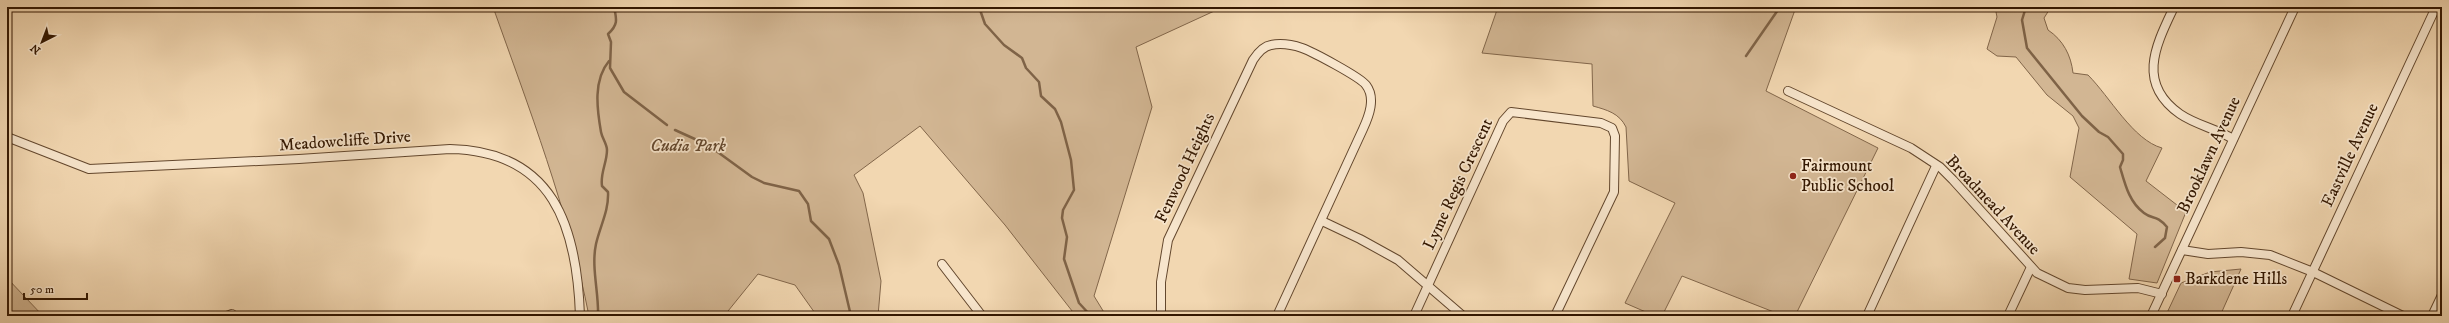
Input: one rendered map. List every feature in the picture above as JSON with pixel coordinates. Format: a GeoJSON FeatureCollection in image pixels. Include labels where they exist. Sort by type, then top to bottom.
{"type":"FeatureCollection","features":[{"type":"Feature","properties":{"kind":"street"},"geometry":{"type":"LineString","coordinates":[[2174,7],[2155,47],[2153,69],[2156,88],[2181,114],[2233,139]]}},
{"type":"Feature","properties":{"kind":"street","name":"Brooklawn Avenue"},"geometry":{"type":"LineString","coordinates":[[2151,316],[2294,7]]}},
{"type":"Feature","properties":{"kind":"street","name":"Eastville Avenue"},"geometry":{"type":"LineString","coordinates":[[2292,316],[2436,7]]}},
{"type":"Feature","properties":{"kind":"street","name":"Fenwood Heights"},"geometry":{"type":"LineString","coordinates":[[1161,316],[1161,282],[1168,240],[1246,74],[1258,53],[1270,45],[1286,44],[1303,48],[1362,81],[1368,91],[1370,100],[1369,116],[1322,221]]}},
{"type":"Feature","properties":{"kind":"street","name":"Broadmead Avenue"},"geometry":{"type":"LineString","coordinates":[[1788,91],[1911,148],[1936,166],[1953,180],[2037,273],[2068,288],[2085,290],[2138,288],[2162,294]]}},
{"type":"Feature","properties":{"kind":"street","name":"Lyme Regis Crescent"},"geometry":{"type":"LineString","coordinates":[[1428,285],[1507,115],[1511,112],[1521,112],[1601,123],[1612,128],[1615,136],[1614,192],[1555,316]]}},
{"type":"Feature","properties":{"kind":"street","name":"Meadowcliffe Drive"},"geometry":{"type":"LineString","coordinates":[[7,137],[89,168],[291,160],[450,149],[469,150],[492,154],[511,162],[533,176],[553,198],[560,209],[572,252],[580,316]]}},
{"type":"Feature","properties":{"kind":"street"},"geometry":{"type":"LineString","coordinates":[[1867,316],[1936,166]]}},
{"type":"Feature","properties":{"kind":"street"},"geometry":{"type":"LineString","coordinates":[[1277,316],[1322,221],[1387,253],[1428,285],[1463,316]]}},
{"type":"Feature","properties":{"kind":"street"},"geometry":{"type":"LineString","coordinates":[[2182,250],[2208,254],[2261,253],[2313,272],[2403,316]]}},
{"type":"Feature","properties":{"kind":"street"},"geometry":{"type":"LineString","coordinates":[[942,264],[982,316]]}},
{"type":"Feature","properties":{"kind":"street"},"geometry":{"type":"LineString","coordinates":[[2008,316],[2031,267]]}},
{"type":"Feature","properties":{"kind":"street"},"geometry":{"type":"LineString","coordinates":[[1414,316],[1428,285]]}},
{"type":"Feature","properties":{"kind":"street"},"geometry":{"type":"LineString","coordinates":[[2432,316],[2442,295]]}},
{"type":"Feature","properties":{"kind":"green space","name":"Cudia Park"},"geometry":{"type":"Polygon","coordinates":[[[493,7],[1223,7],[1136,47],[1152,107],[1094,296],[1105,314],[1111,316],[1076,316],[1005,225],[920,126],[854,175],[863,193],[881,281],[878,316],[817,316],[795,285],[758,274],[724,316],[589,316],[559,198],[534,121],[493,7]]]}},
{"type":"Feature","properties":{"kind":"green space"},"geometry":{"type":"Polygon","coordinates":[[[1498,7],[1796,7],[1766,91],[1878,148],[1795,316],[1784,316],[1682,276],[1662,316],[1655,316],[1625,303],[1675,203],[1629,181],[1626,127],[1616,115],[1593,106],[1592,64],[1482,53],[1498,7]]]}},
{"type":"Feature","properties":{"kind":"green space"},"geometry":{"type":"Polygon","coordinates":[[[1995,7],[2051,7],[2044,18],[2048,30],[2058,38],[2065,48],[2073,73],[2088,75],[2122,117],[2141,136],[2162,148],[2146,181],[2186,212],[2157,283],[2129,279],[2137,234],[2070,177],[2079,128],[2073,116],[2047,95],[2016,57],[1997,56],[1987,49],[1997,17],[1995,7]]]}},
{"type":"Feature","properties":{"kind":"green space"},"geometry":{"type":"Polygon","coordinates":[[[2241,269],[2220,316],[2166,315],[2181,283],[2210,272],[2241,269]]]}},
{"type":"Feature","properties":{"kind":"green space"},"geometry":{"type":"Polygon","coordinates":[[[7,278],[43,316],[7,316],[7,278]]]}},
{"type":"Feature","properties":{"kind":"waterway"},"geometry":{"type":"LineString","coordinates":[[614,7],[616,22],[614,28],[608,34],[611,42],[610,68],[624,92],[667,125]]}},
{"type":"Feature","properties":{"kind":"waterway"},"geometry":{"type":"LineString","coordinates":[[979,7],[985,24],[1004,45],[1022,58],[1026,68],[1039,82],[1041,96],[1055,109],[1061,122],[1071,160],[1074,190],[1063,210],[1062,218],[1067,237],[1064,259],[1079,303],[1091,316]]}},
{"type":"Feature","properties":{"kind":"waterway"},"geometry":{"type":"LineString","coordinates":[[1746,56],[1780,7]]}},
{"type":"Feature","properties":{"kind":"waterway"},"geometry":{"type":"LineString","coordinates":[[2026,7],[2022,20],[2027,48],[2082,116],[2099,132],[2108,137],[2123,154],[2123,160],[2120,167],[2128,192],[2135,204],[2144,213],[2160,220],[2167,227],[2165,238],[2155,247]]}},
{"type":"Feature","properties":{"kind":"waterway"},"geometry":{"type":"LineString","coordinates":[[598,316],[594,262],[596,244],[606,212],[608,199],[608,192],[602,186],[602,177],[607,150],[602,136],[598,114],[598,86],[600,77],[609,61]]}},
{"type":"Feature","properties":{"kind":"waterway"},"geometry":{"type":"LineString","coordinates":[[675,130],[708,145],[752,177],[764,183],[799,191],[808,204],[811,221],[829,239],[839,265],[851,316]]}},
{"type":"Feature","properties":{"kind":"place","name":"Fairmount Public School"},"geometry":{"type":"Point","coordinates":[1793,176]}},
{"type":"Feature","properties":{"kind":"place","name":"Barkdene Hills"},"geometry":{"type":"Point","coordinates":[2177,279]}}]}
